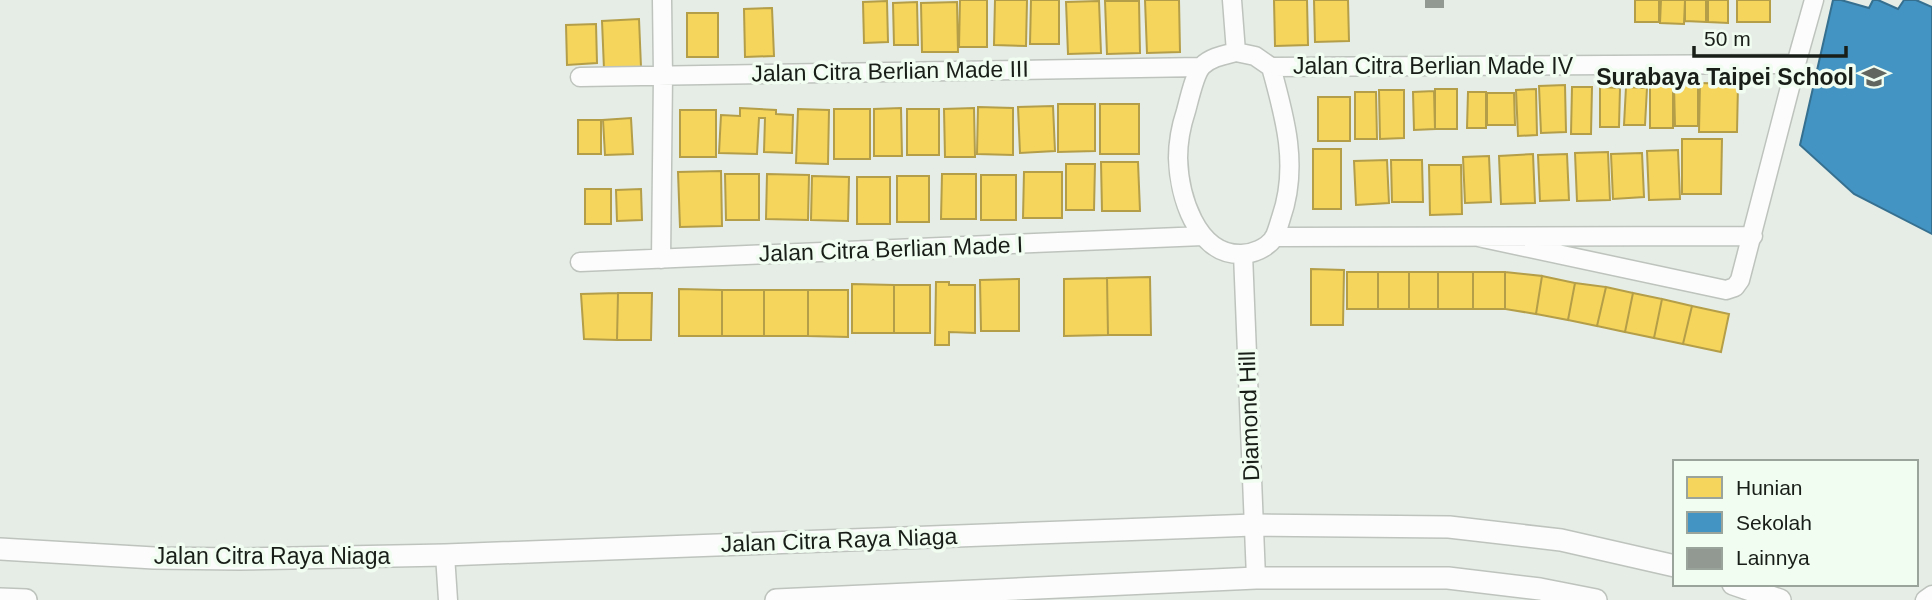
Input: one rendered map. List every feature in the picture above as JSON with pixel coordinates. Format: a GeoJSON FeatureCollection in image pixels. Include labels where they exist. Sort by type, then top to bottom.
{"type":"FeatureCollection","features":[{"type":"Feature","properties":{"kind":"street"},"geometry":{"type":"LineString","coordinates":[[661,259],[662,0]]}},
{"type":"Feature","properties":{"kind":"street"},"geometry":{"type":"LineString","coordinates":[[1233,0],[1236,52]]}},
{"type":"Feature","properties":{"kind":"street"},"geometry":{"type":"LineString","coordinates":[[1478,237],[1726,290],[1735,287],[1740,280],[1753,236],[1814,0]]}},
{"type":"Feature","properties":{"kind":"street"},"geometry":{"type":"LineString","coordinates":[[1236,52],[1255,56],[1271,67],[1289,142],[1290,174],[1285,207],[1274,237],[1255,252],[1227,253],[1214,247],[1203,236],[1189,212],[1181,186],[1178,158],[1180,130],[1200,67],[1217,56],[1236,52]]}},
{"type":"Feature","properties":{"kind":"street","name":"Jalan Citra Berlian Made IV"},"geometry":{"type":"LineString","coordinates":[[1271,67],[1796,64]]}},
{"type":"Feature","properties":{"kind":"street","name":"Jalan Citra Berlian Made III"},"geometry":{"type":"LineString","coordinates":[[580,77],[1200,67]]}},
{"type":"Feature","properties":{"kind":"street","name":"Jalan Citra Berlian Made I"},"geometry":{"type":"LineString","coordinates":[[580,262],[1203,236]]}},
{"type":"Feature","properties":{"kind":"street"},"geometry":{"type":"LineString","coordinates":[[1274,237],[1753,236]]}},
{"type":"Feature","properties":{"kind":"street","name":"Diamond Hill"},"geometry":{"type":"LineString","coordinates":[[1243,254],[1256,578]]}},
{"type":"Feature","properties":{"kind":"street","name":"Jalan Citra Raya Niaga"},"geometry":{"type":"LineString","coordinates":[[0,549],[154,558],[239,559],[445,555],[1254,525],[1449,527],[1561,540],[1673,566]]}},
{"type":"Feature","properties":{"kind":"street"},"geometry":{"type":"LineString","coordinates":[[445,555],[448,600]]}},
{"type":"Feature","properties":{"kind":"street"},"geometry":{"type":"LineString","coordinates":[[776,600],[1256,578],[1448,578],[1539,589],[1596,600]]}},
{"type":"Feature","properties":{"kind":"street"},"geometry":{"type":"LineString","coordinates":[[1739,586],[1780,600]]}},
{"type":"Feature","properties":{"kind":"street"},"geometry":{"type":"LineString","coordinates":[[1925,600],[1932,595]]}},
{"type":"Feature","properties":{"kind":"street"},"geometry":{"type":"LineString","coordinates":[[0,598],[26,600]]}},
{"type":"Feature","properties":{"kind":"building: Hunian"},"geometry":{"type":"Polygon","coordinates":[[[960,0],[987,0],[987,47],[959,47],[960,0]]]}},
{"type":"Feature","properties":{"kind":"building: Hunian"},"geometry":{"type":"Polygon","coordinates":[[[995,0],[1027,0],[1026,46],[994,45],[995,0]]]}},
{"type":"Feature","properties":{"kind":"building: Hunian"},"geometry":{"type":"Polygon","coordinates":[[[1031,0],[1059,0],[1059,44],[1030,44],[1031,0]]]}},
{"type":"Feature","properties":{"kind":"building: Hunian"},"geometry":{"type":"Polygon","coordinates":[[[1145,0],[1179,0],[1180,52],[1147,53],[1145,0]]]}},
{"type":"Feature","properties":{"kind":"building: Hunian"},"geometry":{"type":"Polygon","coordinates":[[[1274,0],[1307,0],[1308,45],[1275,46],[1274,0]]]}},
{"type":"Feature","properties":{"kind":"building: Hunian"},"geometry":{"type":"Polygon","coordinates":[[[1314,0],[1348,0],[1349,41],[1315,42],[1314,0]]]}},
{"type":"Feature","properties":{"kind":"building: Hunian"},"geometry":{"type":"Polygon","coordinates":[[[1635,0],[1659,0],[1659,22],[1635,22],[1635,0]]]}},
{"type":"Feature","properties":{"kind":"building: Hunian"},"geometry":{"type":"Polygon","coordinates":[[[1661,0],[1685,0],[1684,24],[1660,23],[1661,0]]]}},
{"type":"Feature","properties":{"kind":"building: Hunian"},"geometry":{"type":"Polygon","coordinates":[[[1685,0],[1706,0],[1706,22],[1685,21],[1685,0]]]}},
{"type":"Feature","properties":{"kind":"building: Hunian"},"geometry":{"type":"Polygon","coordinates":[[[1708,0],[1728,0],[1728,23],[1708,22],[1708,0]]]}},
{"type":"Feature","properties":{"kind":"building: Hunian"},"geometry":{"type":"Polygon","coordinates":[[[1737,0],[1770,0],[1770,22],[1737,22],[1737,0]]]}},
{"type":"Feature","properties":{"kind":"building: Hunian"},"geometry":{"type":"Polygon","coordinates":[[[887,1],[888,42],[864,43],[863,2],[887,1]]]}},
{"type":"Feature","properties":{"kind":"building: Hunian"},"geometry":{"type":"Polygon","coordinates":[[[1099,1],[1101,53],[1068,54],[1066,2],[1099,1]]]}},
{"type":"Feature","properties":{"kind":"building: Hunian"},"geometry":{"type":"Polygon","coordinates":[[[1105,1],[1139,1],[1140,53],[1107,54],[1105,1]]]}},
{"type":"Feature","properties":{"kind":"building: Hunian"},"geometry":{"type":"Polygon","coordinates":[[[917,2],[918,45],[894,45],[893,3],[917,2]]]}},
{"type":"Feature","properties":{"kind":"building: Hunian"},"geometry":{"type":"Polygon","coordinates":[[[957,2],[958,52],[922,52],[921,3],[957,2]]]}},
{"type":"Feature","properties":{"kind":"building: Hunian"},"geometry":{"type":"Polygon","coordinates":[[[772,8],[774,56],[745,57],[744,9],[772,8]]]}},
{"type":"Feature","properties":{"kind":"building: Hunian"},"geometry":{"type":"Polygon","coordinates":[[[687,13],[718,13],[718,57],[687,57],[687,13]]]}},
{"type":"Feature","properties":{"kind":"building: Hunian"},"geometry":{"type":"Polygon","coordinates":[[[639,19],[641,67],[604,69],[602,21],[639,19]]]}},
{"type":"Feature","properties":{"kind":"building: Hunian"},"geometry":{"type":"Polygon","coordinates":[[[596,24],[597,63],[567,65],[566,25],[596,24]]]}},
{"type":"Feature","properties":{"kind":"building: Hunian"},"geometry":{"type":"Polygon","coordinates":[[[1700,83],[1738,84],[1737,132],[1699,132],[1700,83]]]}},
{"type":"Feature","properties":{"kind":"building: Hunian"},"geometry":{"type":"Polygon","coordinates":[[[1565,85],[1566,132],[1541,133],[1539,86],[1565,85]]]}},
{"type":"Feature","properties":{"kind":"building: Hunian"},"geometry":{"type":"Polygon","coordinates":[[[1650,85],[1673,85],[1673,128],[1650,128],[1650,85]]]}},
{"type":"Feature","properties":{"kind":"building: Hunian"},"geometry":{"type":"Polygon","coordinates":[[[1674,85],[1698,85],[1698,126],[1675,126],[1674,85]]]}},
{"type":"Feature","properties":{"kind":"building: Hunian"},"geometry":{"type":"Polygon","coordinates":[[[1572,87],[1592,87],[1591,134],[1571,134],[1572,87]]]}},
{"type":"Feature","properties":{"kind":"building: Hunian"},"geometry":{"type":"Polygon","coordinates":[[[1600,87],[1620,88],[1619,127],[1600,127],[1600,87]]]}},
{"type":"Feature","properties":{"kind":"building: Hunian"},"geometry":{"type":"Polygon","coordinates":[[[1626,87],[1647,88],[1645,125],[1624,125],[1626,87]]]}},
{"type":"Feature","properties":{"kind":"building: Hunian"},"geometry":{"type":"Polygon","coordinates":[[[1435,89],[1457,89],[1457,129],[1435,129],[1435,89]]]}},
{"type":"Feature","properties":{"kind":"building: Hunian"},"geometry":{"type":"Polygon","coordinates":[[[1536,89],[1537,135],[1518,136],[1516,90],[1536,89]]]}},
{"type":"Feature","properties":{"kind":"building: Hunian"},"geometry":{"type":"Polygon","coordinates":[[[1379,90],[1404,90],[1404,138],[1380,139],[1379,90]]]}},
{"type":"Feature","properties":{"kind":"building: Hunian"},"geometry":{"type":"Polygon","coordinates":[[[1434,91],[1435,129],[1414,130],[1413,92],[1434,91]]]}},
{"type":"Feature","properties":{"kind":"building: Hunian"},"geometry":{"type":"Polygon","coordinates":[[[1355,92],[1376,92],[1377,139],[1355,139],[1355,92]]]}},
{"type":"Feature","properties":{"kind":"building: Hunian"},"geometry":{"type":"Polygon","coordinates":[[[1468,92],[1486,92],[1486,128],[1467,128],[1468,92]]]}},
{"type":"Feature","properties":{"kind":"building: Hunian"},"geometry":{"type":"Polygon","coordinates":[[[1487,93],[1514,93],[1515,125],[1487,125],[1487,93]]]}},
{"type":"Feature","properties":{"kind":"building: Hunian"},"geometry":{"type":"Polygon","coordinates":[[[1318,97],[1350,97],[1350,141],[1318,141],[1318,97]]]}},
{"type":"Feature","properties":{"kind":"building: Hunian"},"geometry":{"type":"Polygon","coordinates":[[[1058,104],[1095,104],[1095,151],[1058,152],[1058,104]]]}},
{"type":"Feature","properties":{"kind":"building: Hunian"},"geometry":{"type":"Polygon","coordinates":[[[1100,104],[1139,104],[1139,154],[1100,154],[1100,104]]]}},
{"type":"Feature","properties":{"kind":"building: Hunian"},"geometry":{"type":"Polygon","coordinates":[[[1053,106],[1055,151],[1020,153],[1018,107],[1053,106]]]}},
{"type":"Feature","properties":{"kind":"building: Hunian"},"geometry":{"type":"Polygon","coordinates":[[[978,107],[1013,108],[1013,155],[977,154],[978,107]]]}},
{"type":"Feature","properties":{"kind":"building: Hunian"},"geometry":{"type":"Polygon","coordinates":[[[740,108],[776,110],[776,114],[793,115],[792,153],[764,152],[765,118],[759,118],[757,154],[719,153],[721,115],[740,116],[740,108]]]}},
{"type":"Feature","properties":{"kind":"building: Hunian"},"geometry":{"type":"Polygon","coordinates":[[[901,108],[902,156],[874,156],[874,109],[901,108]]]}},
{"type":"Feature","properties":{"kind":"building: Hunian"},"geometry":{"type":"Polygon","coordinates":[[[974,108],[975,157],[945,157],[944,109],[974,108]]]}},
{"type":"Feature","properties":{"kind":"building: Hunian"},"geometry":{"type":"Polygon","coordinates":[[[798,109],[829,110],[828,164],[796,163],[798,109]]]}},
{"type":"Feature","properties":{"kind":"building: Hunian"},"geometry":{"type":"Polygon","coordinates":[[[834,109],[870,109],[870,159],[834,159],[834,109]]]}},
{"type":"Feature","properties":{"kind":"building: Hunian"},"geometry":{"type":"Polygon","coordinates":[[[907,109],[939,109],[939,155],[907,155],[907,109]]]}},
{"type":"Feature","properties":{"kind":"building: Hunian"},"geometry":{"type":"Polygon","coordinates":[[[680,110],[716,110],[716,157],[680,157],[680,110]]]}},
{"type":"Feature","properties":{"kind":"building: Hunian"},"geometry":{"type":"Polygon","coordinates":[[[631,118],[633,154],[605,155],[603,120],[631,118]]]}},
{"type":"Feature","properties":{"kind":"building: Hunian"},"geometry":{"type":"Polygon","coordinates":[[[578,120],[601,120],[601,154],[578,154],[578,120]]]}},
{"type":"Feature","properties":{"kind":"building: Hunian"},"geometry":{"type":"Polygon","coordinates":[[[1682,139],[1722,139],[1721,194],[1682,194],[1682,139]]]}},
{"type":"Feature","properties":{"kind":"building: Hunian"},"geometry":{"type":"Polygon","coordinates":[[[1313,149],[1341,149],[1341,209],[1313,209],[1313,149]]]}},
{"type":"Feature","properties":{"kind":"building: Hunian"},"geometry":{"type":"Polygon","coordinates":[[[1678,150],[1680,199],[1649,200],[1647,151],[1678,150]]]}},
{"type":"Feature","properties":{"kind":"building: Hunian"},"geometry":{"type":"Polygon","coordinates":[[[1608,152],[1610,200],[1577,201],[1575,153],[1608,152]]]}},
{"type":"Feature","properties":{"kind":"building: Hunian"},"geometry":{"type":"Polygon","coordinates":[[[1642,153],[1644,197],[1613,199],[1611,154],[1642,153]]]}},
{"type":"Feature","properties":{"kind":"building: Hunian"},"geometry":{"type":"Polygon","coordinates":[[[1533,154],[1535,203],[1501,204],[1499,156],[1533,154]]]}},
{"type":"Feature","properties":{"kind":"building: Hunian"},"geometry":{"type":"Polygon","coordinates":[[[1567,154],[1569,200],[1540,201],[1538,155],[1567,154]]]}},
{"type":"Feature","properties":{"kind":"building: Hunian"},"geometry":{"type":"Polygon","coordinates":[[[1489,156],[1491,202],[1465,203],[1463,157],[1489,156]]]}},
{"type":"Feature","properties":{"kind":"building: Hunian"},"geometry":{"type":"Polygon","coordinates":[[[1387,160],[1389,203],[1356,205],[1354,161],[1387,160]]]}},
{"type":"Feature","properties":{"kind":"building: Hunian"},"geometry":{"type":"Polygon","coordinates":[[[1391,160],[1422,160],[1423,202],[1392,202],[1391,160]]]}},
{"type":"Feature","properties":{"kind":"building: Hunian"},"geometry":{"type":"Polygon","coordinates":[[[1101,162],[1138,162],[1140,211],[1102,211],[1101,162]]]}},
{"type":"Feature","properties":{"kind":"building: Hunian"},"geometry":{"type":"Polygon","coordinates":[[[1066,164],[1095,164],[1094,210],[1066,210],[1066,164]]]}},
{"type":"Feature","properties":{"kind":"building: Hunian"},"geometry":{"type":"Polygon","coordinates":[[[1429,165],[1461,165],[1462,214],[1430,215],[1429,165]]]}},
{"type":"Feature","properties":{"kind":"building: Hunian"},"geometry":{"type":"Polygon","coordinates":[[[721,171],[722,226],[680,227],[678,172],[721,171]]]}},
{"type":"Feature","properties":{"kind":"building: Hunian"},"geometry":{"type":"Polygon","coordinates":[[[1024,172],[1062,172],[1062,218],[1023,218],[1024,172]]]}},
{"type":"Feature","properties":{"kind":"building: Hunian"},"geometry":{"type":"Polygon","coordinates":[[[725,174],[759,174],[759,220],[726,220],[725,174]]]}},
{"type":"Feature","properties":{"kind":"building: Hunian"},"geometry":{"type":"Polygon","coordinates":[[[767,174],[809,175],[808,220],[766,219],[767,174]]]}},
{"type":"Feature","properties":{"kind":"building: Hunian"},"geometry":{"type":"Polygon","coordinates":[[[942,174],[976,174],[976,219],[941,219],[942,174]]]}},
{"type":"Feature","properties":{"kind":"building: Hunian"},"geometry":{"type":"Polygon","coordinates":[[[981,175],[1016,175],[1016,220],[981,220],[981,175]]]}},
{"type":"Feature","properties":{"kind":"building: Hunian"},"geometry":{"type":"Polygon","coordinates":[[[812,176],[849,177],[848,221],[811,220],[812,176]]]}},
{"type":"Feature","properties":{"kind":"building: Hunian"},"geometry":{"type":"Polygon","coordinates":[[[897,176],[929,176],[929,222],[897,222],[897,176]]]}},
{"type":"Feature","properties":{"kind":"building: Hunian"},"geometry":{"type":"Polygon","coordinates":[[[857,177],[890,177],[890,224],[857,224],[857,177]]]}},
{"type":"Feature","properties":{"kind":"building: Hunian"},"geometry":{"type":"Polygon","coordinates":[[[585,189],[611,189],[611,224],[585,224],[585,189]]]}},
{"type":"Feature","properties":{"kind":"building: Hunian"},"geometry":{"type":"Polygon","coordinates":[[[641,189],[642,220],[617,221],[616,190],[641,189]]]}},
{"type":"Feature","properties":{"kind":"building: Hunian"},"geometry":{"type":"Polygon","coordinates":[[[1311,269],[1344,270],[1343,325],[1311,325],[1311,269]]]}},
{"type":"Feature","properties":{"kind":"building: Hunian"},"geometry":{"type":"Polygon","coordinates":[[[1347,272],[1378,272],[1378,309],[1347,309],[1347,272]]]}},
{"type":"Feature","properties":{"kind":"building: Hunian"},"geometry":{"type":"Polygon","coordinates":[[[1378,272],[1409,272],[1409,309],[1378,309],[1378,272]]]}},
{"type":"Feature","properties":{"kind":"building: Hunian"},"geometry":{"type":"Polygon","coordinates":[[[1409,272],[1438,272],[1438,309],[1409,309],[1409,272]]]}},
{"type":"Feature","properties":{"kind":"building: Hunian"},"geometry":{"type":"Polygon","coordinates":[[[1438,272],[1473,272],[1473,309],[1438,309],[1438,272]]]}},
{"type":"Feature","properties":{"kind":"building: Hunian"},"geometry":{"type":"Polygon","coordinates":[[[1473,272],[1505,272],[1505,309],[1473,309],[1473,272]]]}},
{"type":"Feature","properties":{"kind":"building: Hunian"},"geometry":{"type":"Polygon","coordinates":[[[1505,272],[1542,276],[1536,314],[1505,309],[1505,272]]]}},
{"type":"Feature","properties":{"kind":"building: Hunian"},"geometry":{"type":"Polygon","coordinates":[[[1542,276],[1575,283],[1568,320],[1536,314],[1542,276]]]}},
{"type":"Feature","properties":{"kind":"building: Hunian"},"geometry":{"type":"Polygon","coordinates":[[[1150,277],[1151,335],[1108,335],[1107,278],[1150,277]]]}},
{"type":"Feature","properties":{"kind":"building: Hunian"},"geometry":{"type":"Polygon","coordinates":[[[1107,278],[1108,335],[1064,336],[1064,279],[1107,278]]]}},
{"type":"Feature","properties":{"kind":"building: Hunian"},"geometry":{"type":"Polygon","coordinates":[[[1019,279],[1019,331],[981,331],[980,280],[1019,279]]]}},
{"type":"Feature","properties":{"kind":"building: Hunian"},"geometry":{"type":"Polygon","coordinates":[[[936,282],[975,285],[975,333],[949,332],[949,345],[935,345],[936,282]]]}},
{"type":"Feature","properties":{"kind":"building: Hunian"},"geometry":{"type":"Polygon","coordinates":[[[1575,283],[1606,287],[1597,326],[1568,320],[1575,283]]]}},
{"type":"Feature","properties":{"kind":"building: Hunian"},"geometry":{"type":"Polygon","coordinates":[[[852,284],[894,285],[894,333],[852,333],[852,284]]]}},
{"type":"Feature","properties":{"kind":"building: Hunian"},"geometry":{"type":"Polygon","coordinates":[[[894,285],[930,285],[930,333],[894,333],[894,285]]]}},
{"type":"Feature","properties":{"kind":"building: Hunian"},"geometry":{"type":"Polygon","coordinates":[[[1606,287],[1633,293],[1625,332],[1597,326],[1606,287]]]}},
{"type":"Feature","properties":{"kind":"building: Hunian"},"geometry":{"type":"Polygon","coordinates":[[[679,289],[722,290],[722,336],[679,336],[679,289]]]}},
{"type":"Feature","properties":{"kind":"building: Hunian"},"geometry":{"type":"Polygon","coordinates":[[[722,290],[764,290],[764,336],[722,336],[722,290]]]}},
{"type":"Feature","properties":{"kind":"building: Hunian"},"geometry":{"type":"Polygon","coordinates":[[[764,290],[808,290],[808,336],[764,336],[764,290]]]}},
{"type":"Feature","properties":{"kind":"building: Hunian"},"geometry":{"type":"Polygon","coordinates":[[[808,290],[848,290],[848,337],[808,336],[808,290]]]}},
{"type":"Feature","properties":{"kind":"building: Hunian"},"geometry":{"type":"Polygon","coordinates":[[[618,293],[652,293],[651,340],[617,340],[618,293]]]}},
{"type":"Feature","properties":{"kind":"building: Hunian"},"geometry":{"type":"Polygon","coordinates":[[[618,293],[617,340],[584,339],[581,294],[618,293]]]}},
{"type":"Feature","properties":{"kind":"building: Hunian"},"geometry":{"type":"Polygon","coordinates":[[[1633,293],[1662,299],[1654,338],[1625,332],[1633,293]]]}},
{"type":"Feature","properties":{"kind":"building: Hunian"},"geometry":{"type":"Polygon","coordinates":[[[1662,299],[1692,306],[1683,344],[1654,338],[1662,299]]]}},
{"type":"Feature","properties":{"kind":"building: Hunian"},"geometry":{"type":"Polygon","coordinates":[[[1692,306],[1729,314],[1721,352],[1683,344],[1692,306]]]}},
{"type":"Feature","properties":{"kind":"building: Sekolah","name":"Surabaya Taipei School"},"geometry":{"type":"Polygon","coordinates":[[[1833,0],[1869,8],[1873,0],[1878,0],[1898,9],[1904,0],[1916,0],[1932,7],[1932,234],[1854,194],[1800,145],[1833,0]]]}},
{"type":"Feature","properties":{"kind":"building: Lainnya"},"geometry":{"type":"Polygon","coordinates":[[[1425,0],[1444,0],[1444,8],[1425,8],[1425,0]]]}},
{"type":"Feature","properties":{"kind":"place","name":"Surabaya Taipei School"},"geometry":{"type":"Point","coordinates":[1874,77]}}]}
